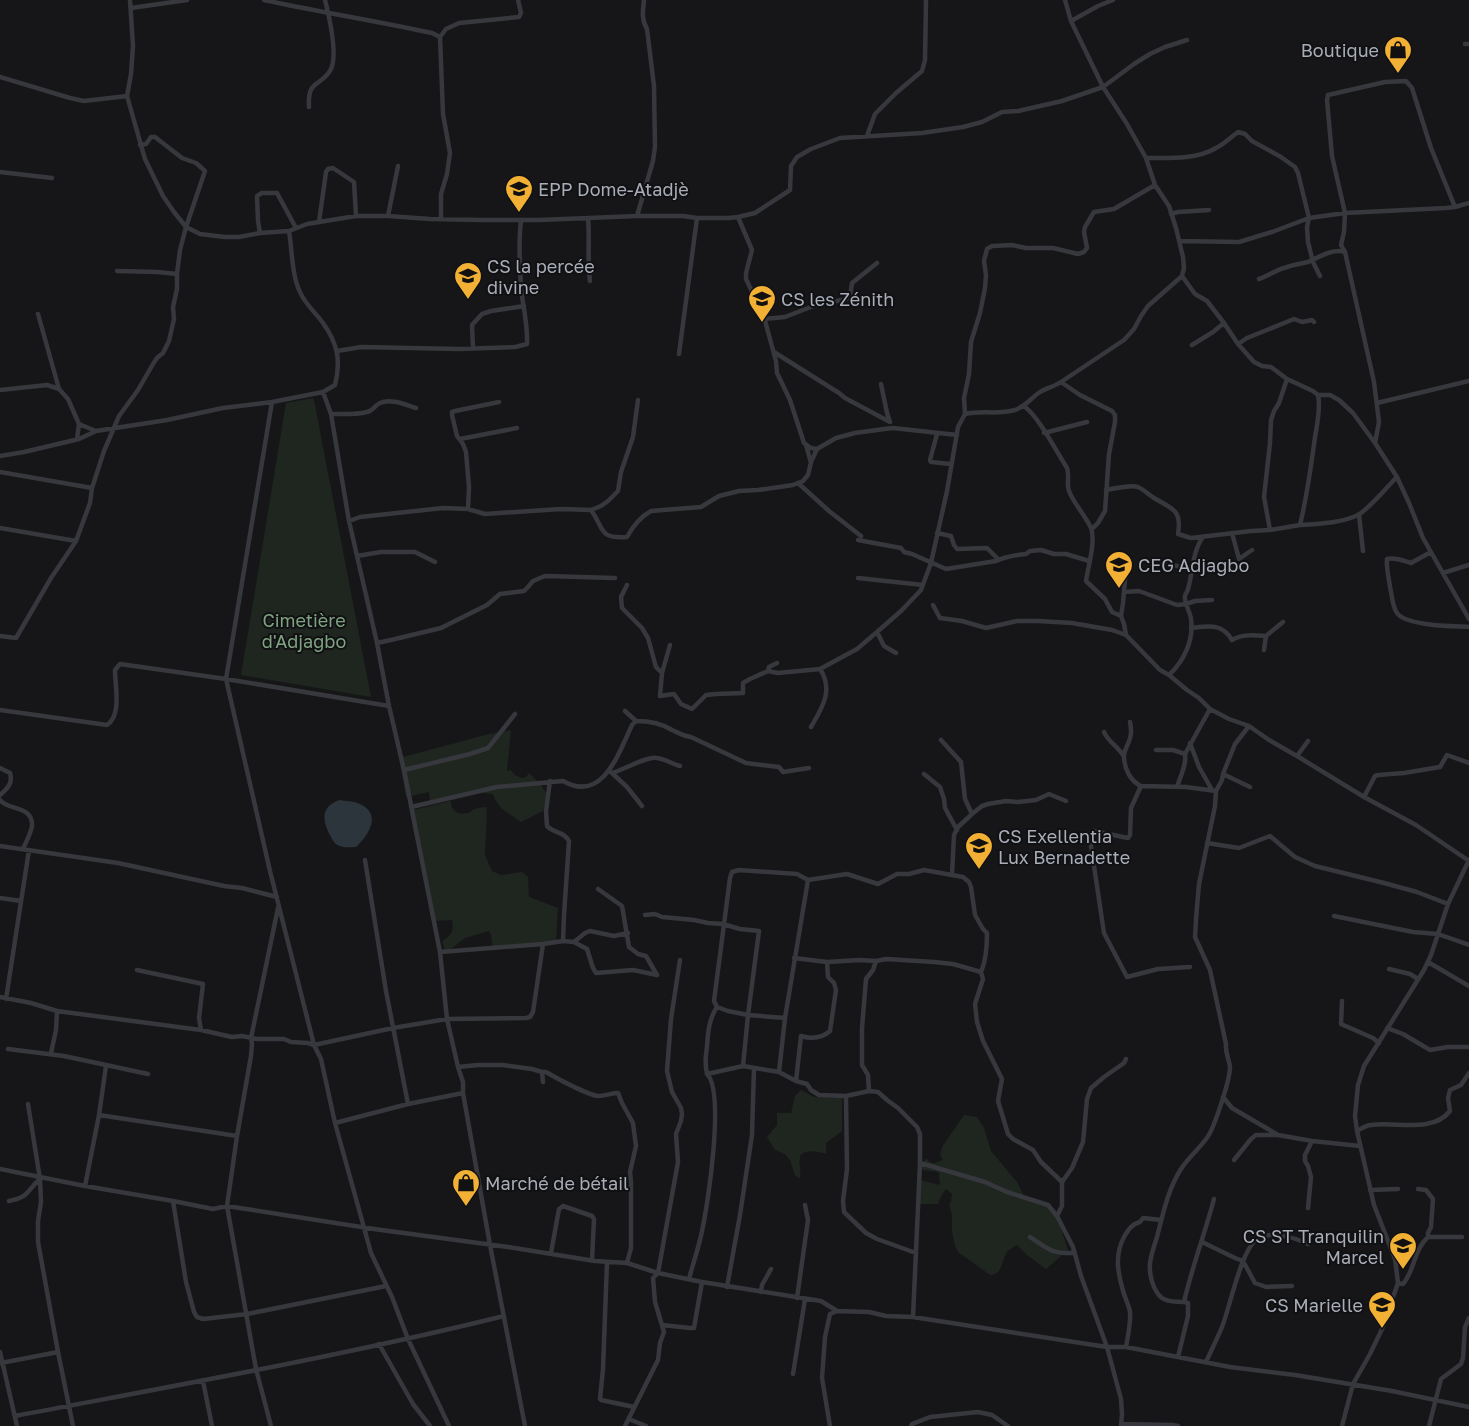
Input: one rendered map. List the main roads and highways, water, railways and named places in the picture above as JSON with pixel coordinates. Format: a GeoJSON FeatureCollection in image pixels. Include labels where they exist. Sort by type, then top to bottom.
{"type":"FeatureCollection","features":[{"type":"Feature","properties":{"kind":"place","name":"Boutique"},"geometry":{"type":"Point","coordinates":[1398,74]}},
{"type":"Feature","properties":{"kind":"place","name":"EPP Dome-Atadjè"},"geometry":{"type":"Point","coordinates":[519,213]}},
{"type":"Feature","properties":{"kind":"place","name":"CS la percée divine"},"geometry":{"type":"Point","coordinates":[468,300]}},
{"type":"Feature","properties":{"kind":"place","name":"CS les Zénith"},"geometry":{"type":"Point","coordinates":[762,323]}},
{"type":"Feature","properties":{"kind":"place","name":"CEG Adjagbo"},"geometry":{"type":"Point","coordinates":[1119,589]}},
{"type":"Feature","properties":{"kind":"place","name":"CS Exellentia Lux Bernadette"},"geometry":{"type":"Point","coordinates":[979,870]}},
{"type":"Feature","properties":{"kind":"place","name":"Marché de bétail"},"geometry":{"type":"Point","coordinates":[466,1207]}},
{"type":"Feature","properties":{"kind":"place","name":"CS ST Tranquilin Marcel"},"geometry":{"type":"Point","coordinates":[1403,1270]}},
{"type":"Feature","properties":{"kind":"place","name":"CS Marielle"},"geometry":{"type":"Point","coordinates":[1382,1329]}},
{"type":"Feature","properties":{"kind":"park label","name":"Cimetière d'Adjagbo"},"geometry":{"type":"Point","coordinates":[304,630]}}]}
